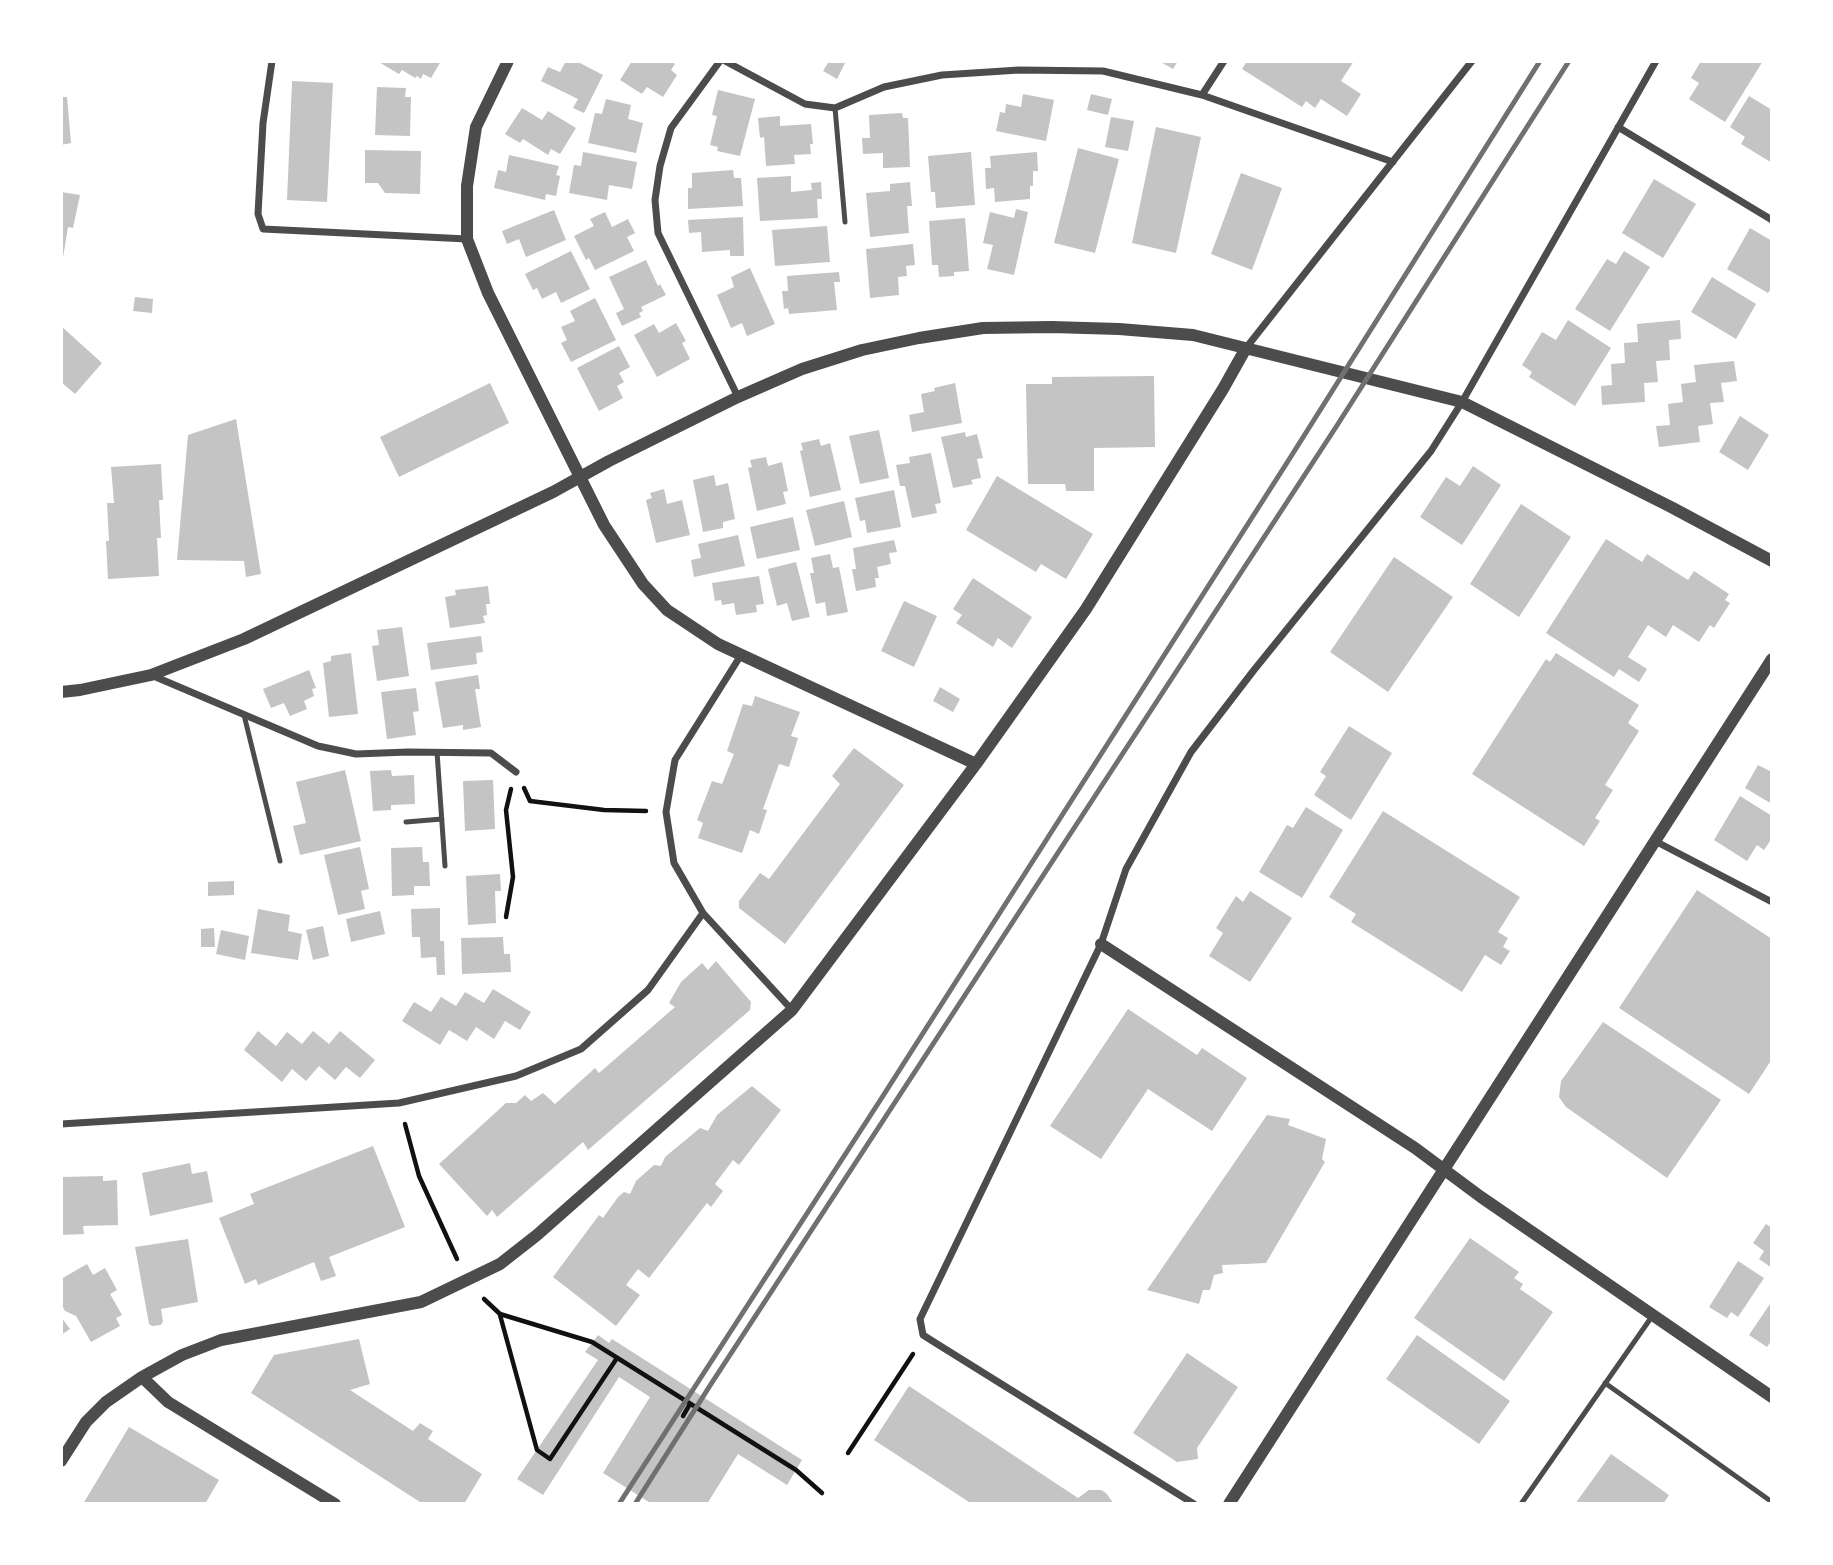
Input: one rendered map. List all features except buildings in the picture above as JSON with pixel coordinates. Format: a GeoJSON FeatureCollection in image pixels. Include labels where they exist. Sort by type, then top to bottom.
{"type":"FeatureCollection","features":[{"type":"Feature","properties":{"kind":"street"},"geometry":{"type":"LineString","coordinates":[[272,61],[262,136],[258,215],[263,229],[467,239]]}},
{"type":"Feature","properties":{"kind":"street"},"geometry":{"type":"LineString","coordinates":[[508,61],[476,127],[467,186],[467,239],[488,293],[580,477],[604,524],[643,584],[667,610],[718,644],[975,764]]}},
{"type":"Feature","properties":{"kind":"street"},"geometry":{"type":"LineString","coordinates":[[720,61],[671,128],[660,166],[655,200],[658,233],[738,397]]}},
{"type":"Feature","properties":{"kind":"street"},"geometry":{"type":"LineString","coordinates":[[725,61],[805,104],[835,108],[884,87],[942,75],[1019,70],[1102,71],[1202,95],[1393,162]]}},
{"type":"Feature","properties":{"kind":"street"},"geometry":{"type":"LineString","coordinates":[[1019,70],[1022,61]]}},
{"type":"Feature","properties":{"kind":"street"},"geometry":{"type":"LineString","coordinates":[[1202,95],[1224,61]]}},
{"type":"Feature","properties":{"kind":"street"},"geometry":{"type":"LineString","coordinates":[[61,1461],[86,1422],[106,1402],[142,1377],[182,1355],[222,1340],[421,1302],[500,1264],[793,1010],[1086,609],[1223,390],[1246,348],[1472,61]]}},
{"type":"Feature","properties":{"kind":"street"},"geometry":{"type":"LineString","coordinates":[[1194,1504],[923,1335],[920,1319],[1101,944],[1126,869],[1191,752],[1431,451],[1462,402],[1656,61]]}},
{"type":"Feature","properties":{"kind":"street"},"geometry":{"type":"LineString","coordinates":[[1618,127],[1772,220]]}},
{"type":"Feature","properties":{"kind":"street"},"geometry":{"type":"LineString","coordinates":[[61,692],[151,675],[244,639],[541,498],[738,397],[802,369],[862,350],[983,328],[1119,329],[1193,335],[1462,402],[1772,561]]}},
{"type":"Feature","properties":{"kind":"street"},"geometry":{"type":"LineString","coordinates":[[741,655],[675,760],[666,812],[674,863],[703,913],[793,1010]]}},
{"type":"Feature","properties":{"kind":"street"},"geometry":{"type":"LineString","coordinates":[[1230,1504],[1772,659]]}},
{"type":"Feature","properties":{"kind":"street"},"geometry":{"type":"LineString","coordinates":[[151,675],[318,746],[356,754],[491,753],[516,772]]}},
{"type":"Feature","properties":{"kind":"street"},"geometry":{"type":"LineString","coordinates":[[1655,841],[1772,902]]}},
{"type":"Feature","properties":{"kind":"street"},"geometry":{"type":"LineString","coordinates":[[61,1124],[399,1103],[516,1076],[581,1049],[648,990],[703,913]]}},
{"type":"Feature","properties":{"kind":"street"},"geometry":{"type":"LineString","coordinates":[[1101,944],[1415,1147],[1480,1197],[1772,1397]]}},
{"type":"Feature","properties":{"kind":"street"},"geometry":{"type":"LineString","coordinates":[[142,1377],[168,1402],[335,1504]]}},
{"type":"Feature","properties":{"kind":"lane"},"geometry":{"type":"LineString","coordinates":[[835,108],[845,222]]}},
{"type":"Feature","properties":{"kind":"lane"},"geometry":{"type":"LineString","coordinates":[[244,715],[280,861]]}},
{"type":"Feature","properties":{"kind":"lane"},"geometry":{"type":"LineString","coordinates":[[437,752],[445,866]]}},
{"type":"Feature","properties":{"kind":"lane"},"geometry":{"type":"LineString","coordinates":[[406,822],[442,819]]}},
{"type":"Feature","properties":{"kind":"lane"},"geometry":{"type":"LineString","coordinates":[[1521,1504],[1653,1315]]}},
{"type":"Feature","properties":{"kind":"lane"},"geometry":{"type":"LineString","coordinates":[[1605,1383],[1772,1502]]}},
{"type":"Feature","properties":{"kind":"path"},"geometry":{"type":"LineString","coordinates":[[516,772],[530,801],[604,810],[666,812]]}},
{"type":"Feature","properties":{"kind":"path"},"geometry":{"type":"LineString","coordinates":[[506,917],[513,877],[506,810],[516,772]]}},
{"type":"Feature","properties":{"kind":"path"},"geometry":{"type":"LineString","coordinates":[[399,1103],[419,1176],[458,1261]]}},
{"type":"Feature","properties":{"kind":"path"},"geometry":{"type":"LineString","coordinates":[[484,1299],[500,1314],[592,1342],[796,1470],[822,1493]]}},
{"type":"Feature","properties":{"kind":"path"},"geometry":{"type":"LineString","coordinates":[[500,1314],[537,1450],[550,1459],[617,1358]]}},
{"type":"Feature","properties":{"kind":"path"},"geometry":{"type":"LineString","coordinates":[[848,1452],[923,1335]]}},
{"type":"Feature","properties":{"kind":"path"},"geometry":{"type":"LineString","coordinates":[[683,1416],[690,1404]]}},
{"type":"Feature","properties":{"kind":"railway"},"geometry":{"type":"LineString","coordinates":[[619,1504],[881,1099],[1540,61]]}},
{"type":"Feature","properties":{"kind":"railway"},"geometry":{"type":"LineString","coordinates":[[635,1504],[1336,427],[1569,61]]}}]}
